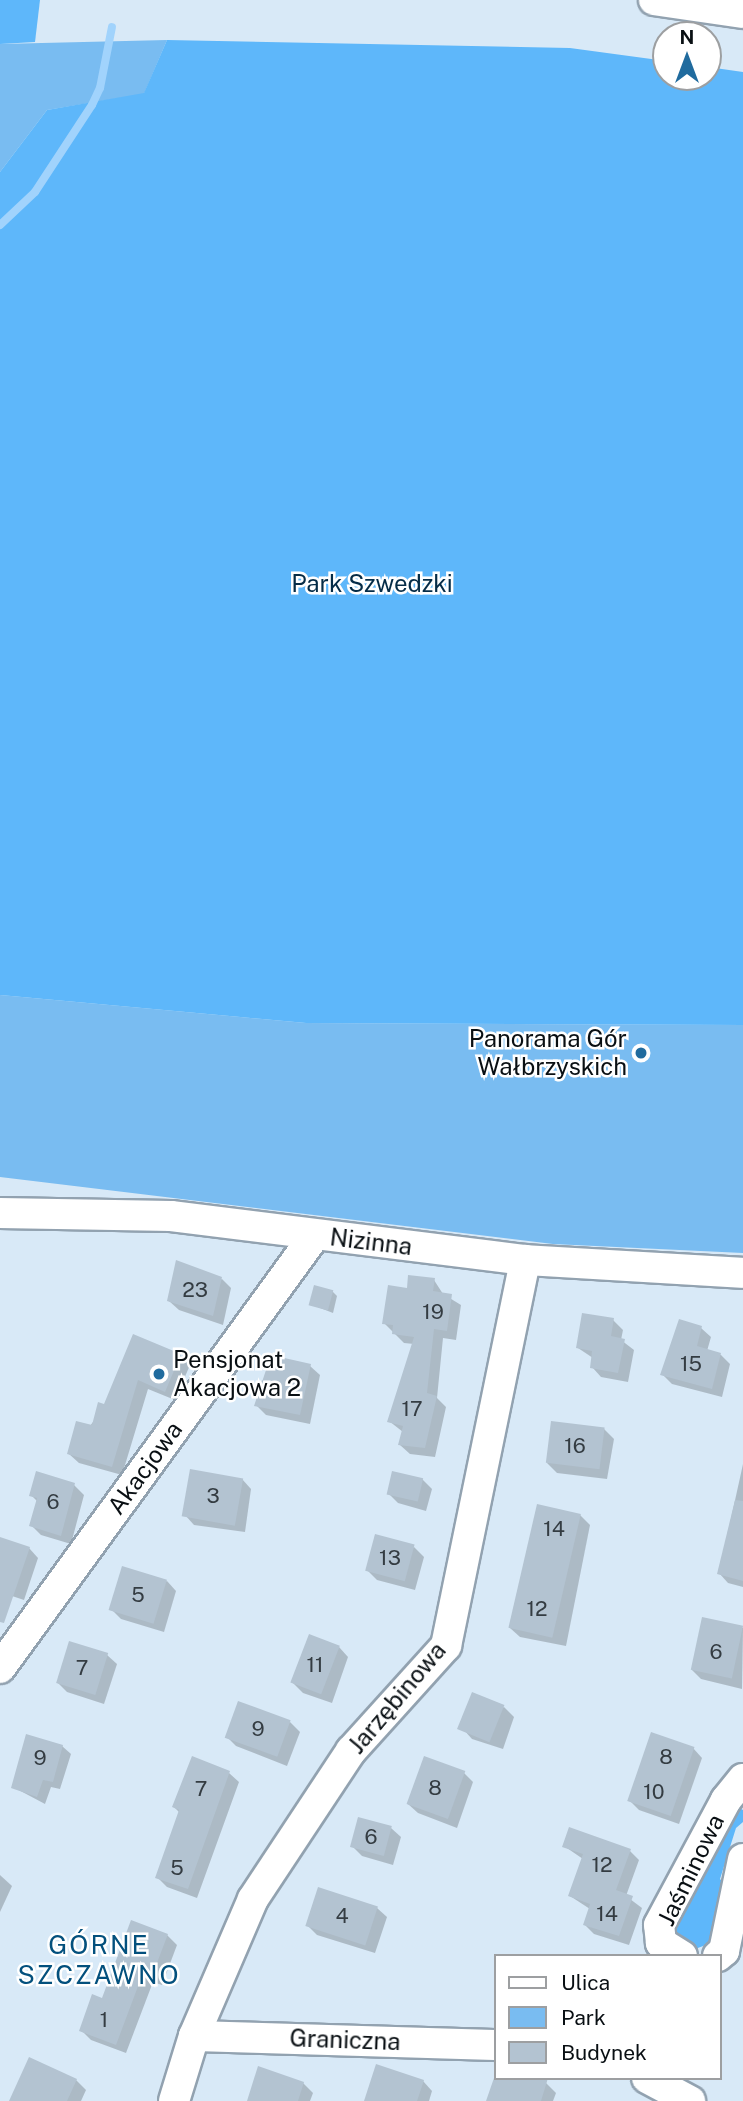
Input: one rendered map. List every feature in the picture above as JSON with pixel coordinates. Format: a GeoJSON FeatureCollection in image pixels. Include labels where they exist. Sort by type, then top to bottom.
{"type":"FeatureCollection","features":[{"type":"Feature","properties":{"kind":"street"},"geometry":{"type":"LineString","coordinates":[[654,0],[743,13]]}},
{"type":"Feature","properties":{"kind":"street","name":"Nizinna"},"geometry":{"type":"LineString","coordinates":[[0,1213],[171,1216],[525,1259],[743,1273]]}},
{"type":"Feature","properties":{"kind":"street","name":"Akacjowa"},"geometry":{"type":"LineString","coordinates":[[0,1668],[315,1235]]}},
{"type":"Feature","properties":{"kind":"street","name":"Jarzębinowa"},"geometry":{"type":"LineString","coordinates":[[174,2101],[194,2036],[253,1899],[297,1828],[351,1751],[446,1646],[525,1259]]}},
{"type":"Feature","properties":{"kind":"street","name":"Jaśminowa"},"geometry":{"type":"LineString","coordinates":[[679,1954],[661,1943],[659,1925],[726,1800],[743,1779]]}},
{"type":"Feature","properties":{"kind":"street","name":"Jaśminowa"},"geometry":{"type":"LineString","coordinates":[[720,1954],[724,1951],[743,1859]]}},
{"type":"Feature","properties":{"kind":"street","name":"Graniczna"},"geometry":{"type":"LineString","coordinates":[[194,2036],[494,2045]]}},
{"type":"Feature","properties":{"kind":"street"},"geometry":{"type":"LineString","coordinates":[[652,2080],[690,2101]]}},
{"type":"Feature","properties":{"kind":"green space"},"geometry":{"type":"Polygon","coordinates":[[[0,0],[40,0],[35,42],[0,44],[0,0]]]}},
{"type":"Feature","properties":{"kind":"green space"},"geometry":{"type":"Polygon","coordinates":[[[167,40],[144,94],[47,110],[0,172],[0,44],[167,40]]]}},
{"type":"Feature","properties":{"kind":"green space","name":"Park Szwedzki"},"geometry":{"type":"Polygon","coordinates":[[[167,40],[570,48],[652,59],[652,91],[722,91],[722,69],[743,72],[743,1025],[306,1023],[0,995],[0,172],[47,110],[144,93],[167,40]]]}},
{"type":"Feature","properties":{"kind":"green space"},"geometry":{"type":"Polygon","coordinates":[[[0,995],[306,1023],[743,1025],[743,1253],[553,1244],[0,1177],[0,995]]]}},
{"type":"Feature","properties":{"kind":"green space"},"geometry":{"type":"Polygon","coordinates":[[[736,1806],[743,1810],[743,1822],[736,1828],[720,1879],[728,1888],[711,1943],[690,1951],[675,1944],[673,1921],[736,1806]]]}},
{"type":"Feature","properties":{"kind":"building"},"geometry":{"type":"Polygon","coordinates":[[[176,1260],[222,1277],[213,1316],[167,1301],[176,1260]]]}},
{"type":"Feature","properties":{"kind":"building"},"geometry":{"type":"Polygon","coordinates":[[[408,1275],[435,1278],[433,1291],[452,1294],[447,1331],[434,1329],[427,1393],[437,1396],[425,1448],[398,1445],[403,1426],[387,1422],[414,1337],[392,1334],[393,1325],[382,1324],[388,1285],[407,1288],[408,1275]]]}},
{"type":"Feature","properties":{"kind":"building"},"geometry":{"type":"Polygon","coordinates":[[[314,1285],[333,1290],[328,1310],[309,1305],[314,1285]]]}},
{"type":"Feature","properties":{"kind":"building"},"geometry":{"type":"Polygon","coordinates":[[[582,1313],[614,1318],[611,1336],[625,1339],[618,1373],[590,1368],[592,1351],[576,1348],[582,1313]]]}},
{"type":"Feature","properties":{"kind":"building"},"geometry":{"type":"Polygon","coordinates":[[[679,1319],[702,1326],[697,1346],[721,1353],[712,1389],[660,1375],[679,1319]]]}},
{"type":"Feature","properties":{"kind":"building"},"geometry":{"type":"Polygon","coordinates":[[[133,1334],[181,1354],[165,1392],[138,1380],[112,1467],[67,1454],[76,1421],[92,1425],[98,1402],[104,1404],[133,1334]]]}},
{"type":"Feature","properties":{"kind":"building"},"geometry":{"type":"Polygon","coordinates":[[[271,1355],[311,1364],[300,1415],[254,1406],[271,1355]]]}},
{"type":"Feature","properties":{"kind":"building"},"geometry":{"type":"Polygon","coordinates":[[[551,1421],[605,1428],[599,1469],[546,1463],[551,1421]]]}},
{"type":"Feature","properties":{"kind":"building"},"geometry":{"type":"Polygon","coordinates":[[[190,1469],[243,1478],[235,1526],[182,1516],[190,1469]]]}},
{"type":"Feature","properties":{"kind":"building"},"geometry":{"type":"Polygon","coordinates":[[[36,1471],[75,1483],[61,1536],[29,1526],[37,1498],[29,1496],[36,1471]]]}},
{"type":"Feature","properties":{"kind":"building"},"geometry":{"type":"Polygon","coordinates":[[[392,1471],[423,1478],[418,1502],[387,1494],[392,1471]]]}},
{"type":"Feature","properties":{"kind":"building"},"geometry":{"type":"Polygon","coordinates":[[[735,1500],[743,1501],[743,1581],[717,1574],[735,1500]]]}},
{"type":"Feature","properties":{"kind":"building"},"geometry":{"type":"Polygon","coordinates":[[[537,1504],[581,1514],[552,1638],[508,1628],[537,1504]]]}},
{"type":"Feature","properties":{"kind":"building"},"geometry":{"type":"Polygon","coordinates":[[[375,1534],[415,1545],[405,1581],[365,1571],[375,1534]]]}},
{"type":"Feature","properties":{"kind":"building"},"geometry":{"type":"Polygon","coordinates":[[[0,1537],[30,1547],[4,1623],[0,1622],[0,1537]]]}},
{"type":"Feature","properties":{"kind":"building"},"geometry":{"type":"Polygon","coordinates":[[[122,1566],[167,1580],[153,1624],[109,1610],[122,1566]]]}},
{"type":"Feature","properties":{"kind":"building"},"geometry":{"type":"Polygon","coordinates":[[[702,1617],[743,1626],[732,1679],[691,1670],[702,1617]]]}},
{"type":"Feature","properties":{"kind":"building"},"geometry":{"type":"Polygon","coordinates":[[[309,1634],[340,1646],[321,1694],[290,1683],[309,1634]]]}},
{"type":"Feature","properties":{"kind":"building"},"geometry":{"type":"Polygon","coordinates":[[[69,1641],[108,1653],[95,1695],[56,1683],[69,1641]]]}},
{"type":"Feature","properties":{"kind":"building"},"geometry":{"type":"Polygon","coordinates":[[[472,1692],[504,1705],[489,1742],[457,1729],[472,1692]]]}},
{"type":"Feature","properties":{"kind":"building"},"geometry":{"type":"Polygon","coordinates":[[[238,1701],[291,1720],[277,1757],[225,1738],[238,1701]]]}},
{"type":"Feature","properties":{"kind":"building"},"geometry":{"type":"Polygon","coordinates":[[[651,1732],[694,1747],[671,1816],[627,1801],[651,1732]]]}},
{"type":"Feature","properties":{"kind":"building"},"geometry":{"type":"Polygon","coordinates":[[[26,1734],[63,1745],[53,1782],[43,1780],[37,1797],[11,1788],[26,1734]]]}},
{"type":"Feature","properties":{"kind":"building"},"geometry":{"type":"Polygon","coordinates":[[[192,1756],[230,1771],[188,1889],[155,1878],[179,1810],[172,1807],[192,1756]]]}},
{"type":"Feature","properties":{"kind":"building"},"geometry":{"type":"Polygon","coordinates":[[[424,1756],[465,1771],[448,1819],[407,1804],[424,1756]]]}},
{"type":"Feature","properties":{"kind":"building"},"geometry":{"type":"Polygon","coordinates":[[[358,1817],[392,1826],[384,1856],[350,1847],[358,1817]]]}},
{"type":"Feature","properties":{"kind":"building"},"geometry":{"type":"Polygon","coordinates":[[[569,1827],[631,1849],[616,1890],[633,1896],[619,1936],[583,1925],[590,1904],[568,1896],[583,1854],[562,1847],[569,1827]]]}},
{"type":"Feature","properties":{"kind":"building"},"geometry":{"type":"Polygon","coordinates":[[[318,1887],[378,1906],[365,1945],[305,1926],[318,1887]]]}},
{"type":"Feature","properties":{"kind":"building"},"geometry":{"type":"Polygon","coordinates":[[[131,1920],[168,1934],[152,1976],[143,1973],[116,2045],[79,2031],[92,1994],[102,1998],[131,1920]]]}},
{"type":"Feature","properties":{"kind":"building"},"geometry":{"type":"Polygon","coordinates":[[[29,2057],[77,2079],[67,2101],[9,2101],[29,2057]]]}},
{"type":"Feature","properties":{"kind":"building"},"geometry":{"type":"Polygon","coordinates":[[[376,2064],[424,2080],[417,2101],[364,2101],[376,2064]]]}},
{"type":"Feature","properties":{"kind":"building"},"geometry":{"type":"Polygon","coordinates":[[[258,2066],[304,2082],[298,2101],[247,2101],[258,2066]]]}},
{"type":"Feature","properties":{"kind":"building"},"geometry":{"type":"Polygon","coordinates":[[[494,2078],[547,2080],[541,2101],[486,2101],[494,2078]]]}},
{"type":"Feature","properties":{"kind":"waterway"},"geometry":{"type":"LineString","coordinates":[[0,225],[35,192],[92,105],[100,88],[112,27]]}},
{"type":"Feature","properties":{"kind":"place","name":"Panorama Gór Wałbrzyskich"},"geometry":{"type":"Point","coordinates":[641,1053]}},
{"type":"Feature","properties":{"kind":"place","name":"Pensjonat Akacjowa 2"},"geometry":{"type":"Point","coordinates":[159,1374]}},
{"type":"Feature","properties":{"kind":"district","name":"GÓRNE SZCZAWNO"},"geometry":{"type":"Point","coordinates":[99,1960]}}]}
